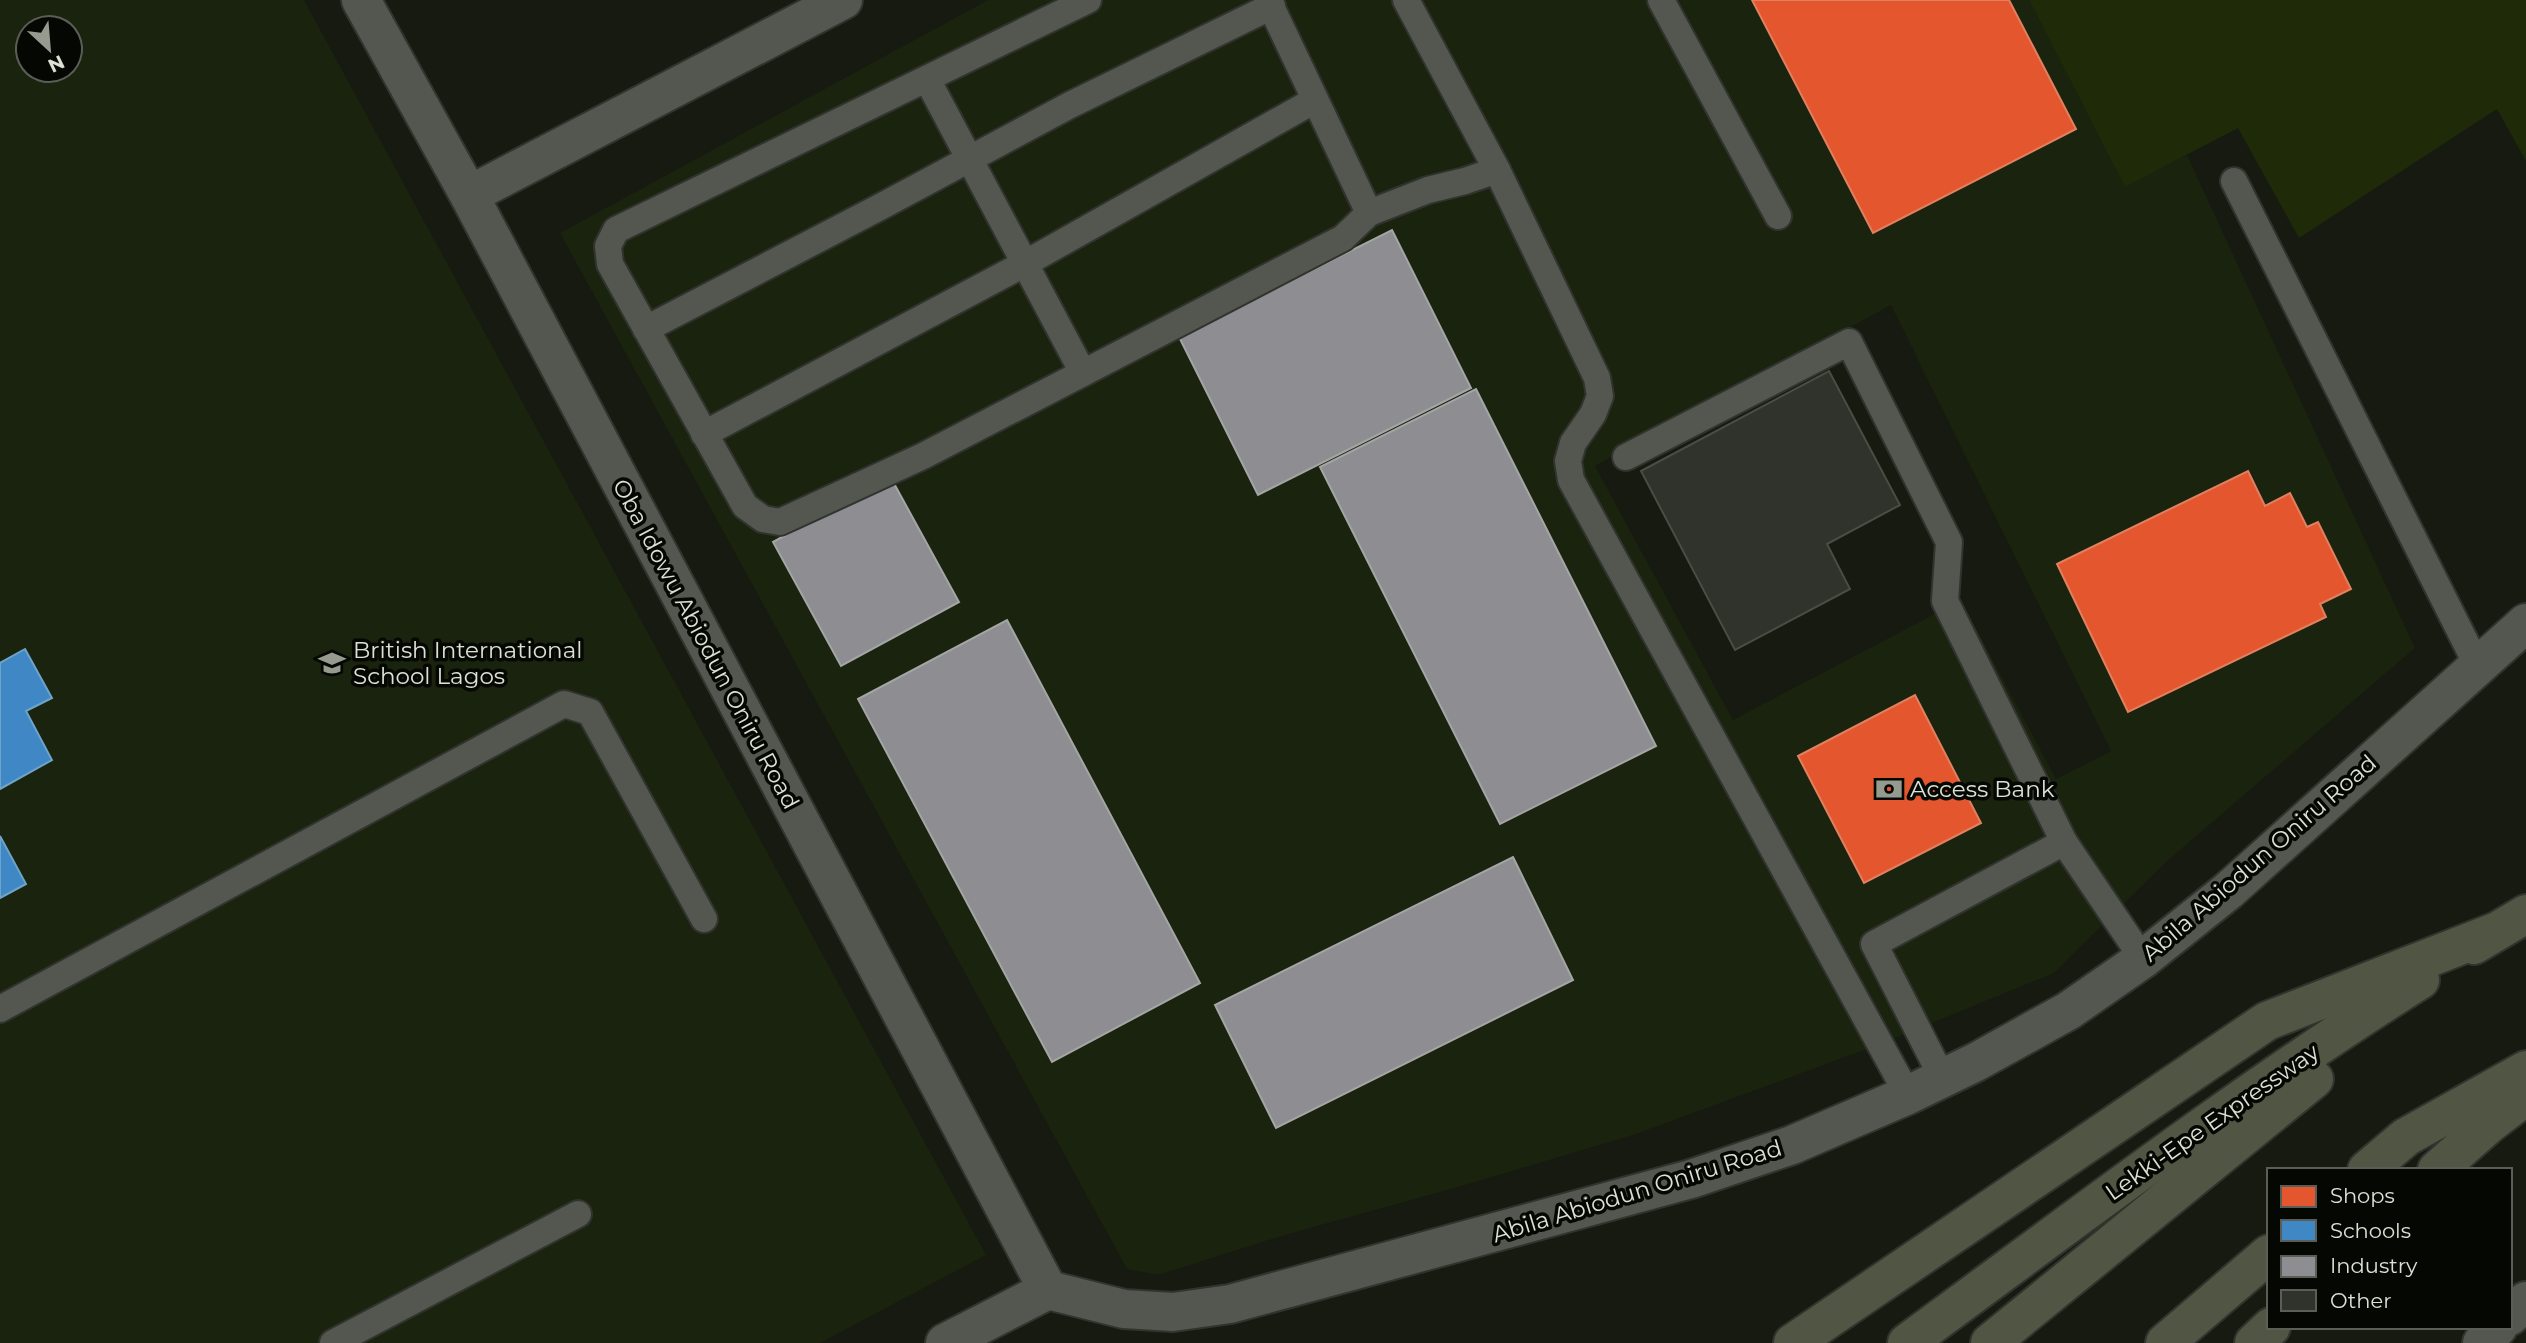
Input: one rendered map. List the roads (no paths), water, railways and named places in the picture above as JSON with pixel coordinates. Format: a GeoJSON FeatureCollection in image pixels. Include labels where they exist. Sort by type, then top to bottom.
{"type":"FeatureCollection","features":[{"type":"Feature","properties":{"kind":"highway"},"geometry":{"type":"LineString","coordinates":[[1793,1343],[2267,1021],[2510,923]]}},
{"type":"Feature","properties":{"kind":"highway"},"geometry":{"type":"LineString","coordinates":[[1990,1343],[2510,923]]}},
{"type":"Feature","properties":{"kind":"highway","name":"Lekki-Epe Expressway"},"geometry":{"type":"LineString","coordinates":[[1907,1343],[2169,1152],[2370,1012],[2510,923]]}},
{"type":"Feature","properties":{"kind":"highway"},"geometry":{"type":"LineString","coordinates":[[2369,1168],[2406,1137],[2526,1070]]}},
{"type":"Feature","properties":{"kind":"highway"},"geometry":{"type":"LineString","coordinates":[[2439,1168],[2488,1124],[2526,1096]]}},
{"type":"Feature","properties":{"kind":"highway"},"geometry":{"type":"LineString","coordinates":[[2165,1343],[2267,1256]]}},
{"type":"Feature","properties":{"kind":"highway"},"geometry":{"type":"LineString","coordinates":[[2254,1343],[2268,1329]]}},
{"type":"Feature","properties":{"kind":"highway"},"geometry":{"type":"LineString","coordinates":[[2281,1343],[2292,1329]]}},
{"type":"Feature","properties":{"kind":"street","name":"Oba Idowu Abiodun Oniru Road"},"geometry":{"type":"LineString","coordinates":[[361,0],[468,195],[1048,1290]]}},
{"type":"Feature","properties":{"kind":"street"},"geometry":{"type":"LineString","coordinates":[[468,195],[843,0]]}},
{"type":"Feature","properties":{"kind":"street","name":"Abila Abiodun Oniru Road"},"geometry":{"type":"LineString","coordinates":[[1048,1290],[1124,1309],[1173,1312],[1230,1304],[1691,1179],[1792,1145],[1908,1095],[2068,1012],[2143,959],[2228,891],[2526,623]]}},
{"type":"Feature","properties":{"kind":"street"},"geometry":{"type":"LineString","coordinates":[[945,1343],[1048,1290]]}},
{"type":"Feature","properties":{"kind":"street"},"geometry":{"type":"LineString","coordinates":[[2512,1314],[2526,1301]]}},
{"type":"Feature","properties":{"kind":"street"},"geometry":{"type":"LineString","coordinates":[[2482,1343],[2496,1329]]}},
{"type":"Feature","properties":{"kind":"lane"},"geometry":{"type":"LineString","coordinates":[[1088,0],[616,230],[608,246],[610,264],[744,506],[763,519],[780,522],[923,456],[1343,238],[1369,213],[1428,190],[1497,170]]}},
{"type":"Feature","properties":{"kind":"lane"},"geometry":{"type":"LineString","coordinates":[[1406,0],[1497,170],[1597,378],[1600,396],[1593,414],[1573,443],[1568,461],[1571,480],[1878,1045],[1908,1095]]}},
{"type":"Feature","properties":{"kind":"lane"},"geometry":{"type":"LineString","coordinates":[[1661,0],[1778,216]]}},
{"type":"Feature","properties":{"kind":"lane"},"geometry":{"type":"LineString","coordinates":[[646,329],[880,208],[1070,105],[1270,3],[1369,213]]}},
{"type":"Feature","properties":{"kind":"lane"},"geometry":{"type":"LineString","coordinates":[[927,79],[1083,373]]}},
{"type":"Feature","properties":{"kind":"lane"},"geometry":{"type":"LineString","coordinates":[[704,434],[1024,264],[1315,100]]}},
{"type":"Feature","properties":{"kind":"lane"},"geometry":{"type":"LineString","coordinates":[[2234,181],[2477,665]]}},
{"type":"Feature","properties":{"kind":"lane"},"geometry":{"type":"LineString","coordinates":[[1626,457],[1849,342],[1949,541],[1945,601],[2064,842],[2143,959]]}},
{"type":"Feature","properties":{"kind":"lane"},"geometry":{"type":"LineString","coordinates":[[0,1009],[564,704],[590,712],[704,919]]}},
{"type":"Feature","properties":{"kind":"lane"},"geometry":{"type":"LineString","coordinates":[[1943,1079],[1874,944],[2064,842]]}},
{"type":"Feature","properties":{"kind":"lane"},"geometry":{"type":"LineString","coordinates":[[333,1343],[578,1214]]}},
{"type":"Feature","properties":{"kind":"place","name":"British International School Lagos"},"geometry":{"type":"Point","coordinates":[332,663]}},
{"type":"Feature","properties":{"kind":"place","name":"Access Bank"},"geometry":{"type":"Point","coordinates":[1889,789]}}]}
